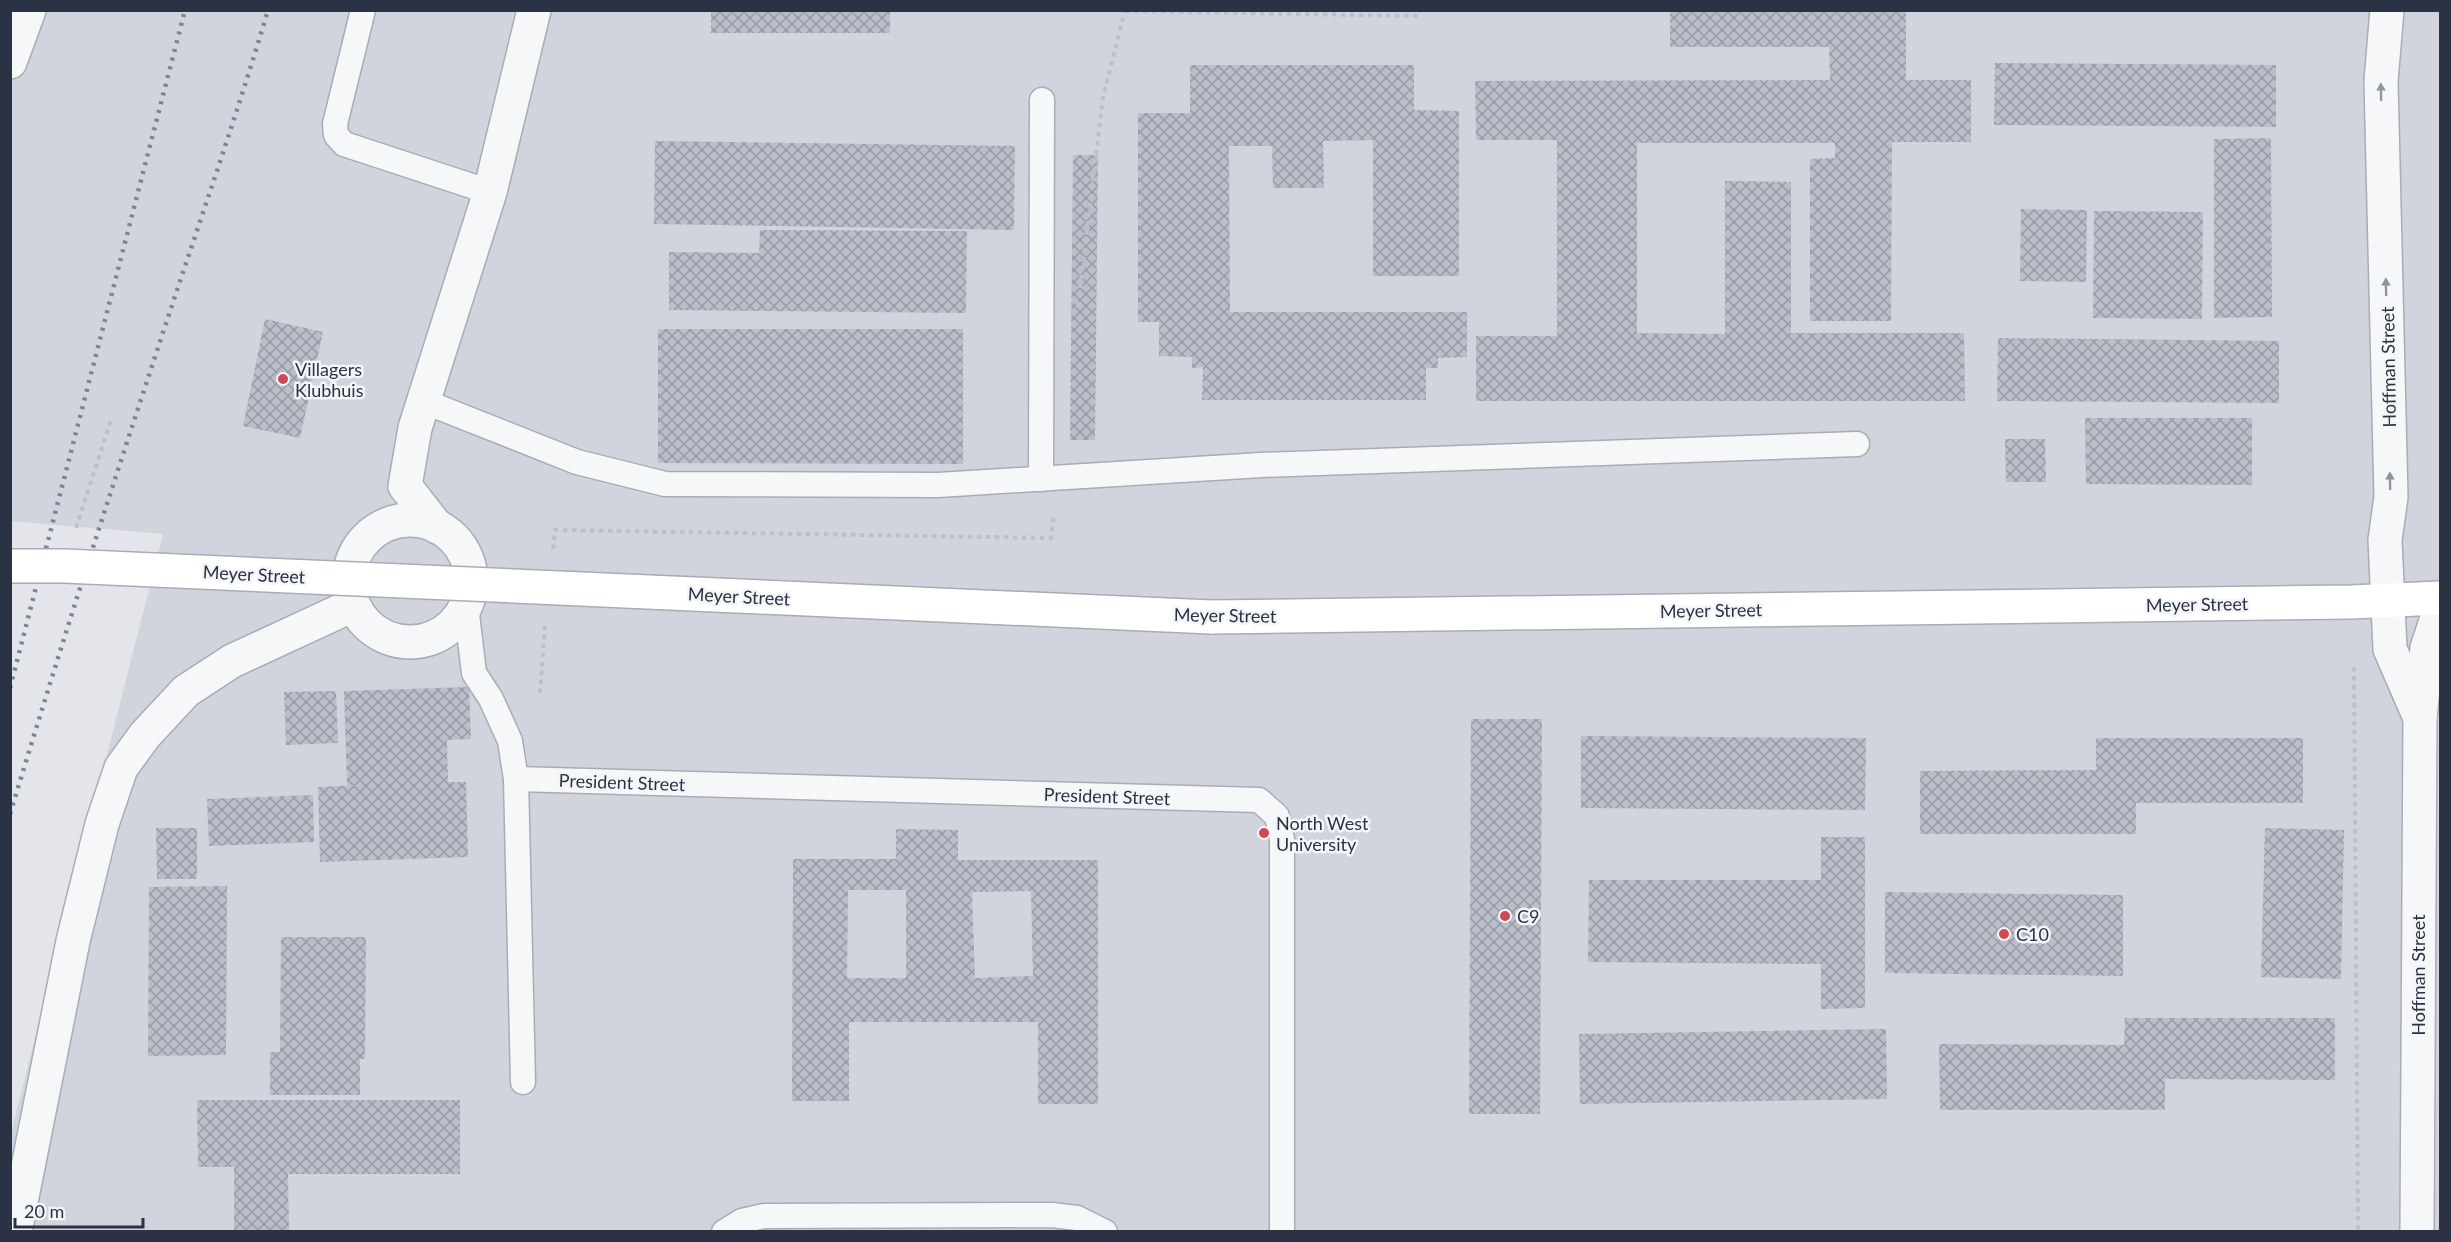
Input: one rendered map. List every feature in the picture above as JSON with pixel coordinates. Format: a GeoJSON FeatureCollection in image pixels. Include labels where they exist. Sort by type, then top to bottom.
{"type":"FeatureCollection","features":[{"type":"Feature","properties":{"kind":"street"},"geometry":{"type":"LineString","coordinates":[[10,62],[28,10]]}},
{"type":"Feature","properties":{"kind":"street"},"geometry":{"type":"LineString","coordinates":[[437,526],[405,486],[415,428],[490,192],[534,10]]}},
{"type":"Feature","properties":{"kind":"street","name":"Hoffman Street"},"geometry":{"type":"LineString","coordinates":[[2387,10],[2381,81],[2391,497],[2385,540],[2390,649],[2420,718]]}},
{"type":"Feature","properties":{"kind":"street"},"geometry":{"type":"LineString","coordinates":[[408,520],[423,521],[437,526],[449,534],[462,549],[470,567],[471,587],[466,606],[447,631],[433,639],[417,643],[401,642],[372,630],[353,605],[349,590],[351,561],[367,537],[379,528],[408,520]]}},
{"type":"Feature","properties":{"kind":"street","name":"Meyer Street"},"geometry":{"type":"LineString","coordinates":[[10,566],[64,566],[1210,617],[2388,601],[2440,598]]}},
{"type":"Feature","properties":{"kind":"street"},"geometry":{"type":"LineString","coordinates":[[15,1232],[73,941],[102,824],[121,768],[145,735],[186,690],[232,661],[353,605]]}},
{"type":"Feature","properties":{"kind":"street","name":"Hoffman Street"},"geometry":{"type":"LineString","coordinates":[[2417,1232],[2420,718],[2427,648],[2440,609]]}},
{"type":"Feature","properties":{"kind":"lane"},"geometry":{"type":"LineString","coordinates":[[363,10],[335,124],[336,135],[344,144],[490,192]]}},
{"type":"Feature","properties":{"kind":"lane"},"geometry":{"type":"LineString","coordinates":[[1041,479],[1042,100]]}},
{"type":"Feature","properties":{"kind":"lane"},"geometry":{"type":"LineString","coordinates":[[423,401],[577,462],[665,484],[938,485],[1261,465],[1857,444]]}},
{"type":"Feature","properties":{"kind":"lane"},"geometry":{"type":"LineString","coordinates":[[466,606],[474,673],[491,699],[510,741],[516,779],[523,1082]]}},
{"type":"Feature","properties":{"kind":"lane","name":"President Street"},"geometry":{"type":"LineString","coordinates":[[516,779],[1259,800],[1277,816],[1282,839],[1282,1232]]}},
{"type":"Feature","properties":{"kind":"lane"},"geometry":{"type":"LineString","coordinates":[[724,1232],[742,1221],[764,1216],[1028,1215],[1077,1218],[1105,1232]]}},
{"type":"Feature","properties":{"kind":"path"},"geometry":{"type":"LineString","coordinates":[[1103,98],[1125,11],[1418,16],[1421,10]]}},
{"type":"Feature","properties":{"kind":"path"},"geometry":{"type":"LineString","coordinates":[[64,566],[111,420]]}},
{"type":"Feature","properties":{"kind":"path"},"geometry":{"type":"LineString","coordinates":[[2354,663],[2358,1232]]}},
{"type":"Feature","properties":{"kind":"shaded area","name":"North West University"},"geometry":{"type":"Polygon","coordinates":[[[10,11],[2440,11],[2440,1231],[11,1231],[11,1133],[163,534],[11,521],[10,11]]]}},
{"type":"Feature","properties":{"kind":"building"},"geometry":{"type":"Polygon","coordinates":[[[711,10],[890,10],[890,33],[711,33],[711,10]]]}},
{"type":"Feature","properties":{"kind":"building"},"geometry":{"type":"Polygon","coordinates":[[[1670,10],[1906,10],[1906,80],[1971,80],[1971,142],[1892,142],[1891,321],[1810,321],[1810,159],[1835,158],[1835,143],[1637,143],[1637,333],[1725,334],[1725,181],[1791,182],[1791,333],[1964,333],[1965,401],[1476,401],[1476,336],[1557,336],[1557,140],[1476,140],[1475,81],[1830,80],[1829,47],[1670,47],[1670,10]]]}},
{"type":"Feature","properties":{"kind":"building"},"geometry":{"type":"Polygon","coordinates":[[[1995,63],[2276,65],[2276,127],[1994,125],[1995,63]]]}},
{"type":"Feature","properties":{"kind":"building"},"geometry":{"type":"Polygon","coordinates":[[[1190,65],[1414,65],[1414,110],[1459,111],[1459,276],[1373,276],[1373,140],[1323,141],[1324,188],[1273,188],[1272,146],[1229,146],[1230,312],[1467,312],[1467,357],[1438,358],[1438,368],[1426,368],[1426,400],[1202,400],[1203,367],[1192,368],[1192,357],[1159,356],[1159,322],[1138,322],[1138,113],[1190,113],[1190,65]]]}},
{"type":"Feature","properties":{"kind":"building"},"geometry":{"type":"Polygon","coordinates":[[[2271,138],[2272,317],[2214,318],[2214,139],[2271,138]]]}},
{"type":"Feature","properties":{"kind":"building"},"geometry":{"type":"Polygon","coordinates":[[[655,141],[1015,146],[1014,230],[654,224],[655,141]]]}},
{"type":"Feature","properties":{"kind":"building"},"geometry":{"type":"Polygon","coordinates":[[[1073,155],[1098,155],[1095,440],[1070,440],[1073,155]]]}},
{"type":"Feature","properties":{"kind":"building"},"geometry":{"type":"Polygon","coordinates":[[[2021,209],[2087,210],[2086,282],[2020,281],[2021,209]]]}},
{"type":"Feature","properties":{"kind":"building"},"geometry":{"type":"Polygon","coordinates":[[[2094,211],[2203,212],[2202,319],[2093,318],[2094,211]]]}},
{"type":"Feature","properties":{"kind":"building"},"geometry":{"type":"Polygon","coordinates":[[[760,230],[967,231],[966,313],[669,310],[669,252],[759,253],[760,230]]]}},
{"type":"Feature","properties":{"kind":"building","name":"Villagers Klubhuis"},"geometry":{"type":"Polygon","coordinates":[[[265,319],[323,332],[300,438],[243,426],[265,319]]]}},
{"type":"Feature","properties":{"kind":"building"},"geometry":{"type":"Polygon","coordinates":[[[658,329],[963,329],[963,464],[658,463],[658,329]]]}},
{"type":"Feature","properties":{"kind":"building"},"geometry":{"type":"Polygon","coordinates":[[[1998,338],[2279,341],[2279,403],[1997,401],[1998,338]]]}},
{"type":"Feature","properties":{"kind":"building"},"geometry":{"type":"Polygon","coordinates":[[[2085,418],[2252,418],[2252,485],[2086,484],[2085,418]]]}},
{"type":"Feature","properties":{"kind":"building"},"geometry":{"type":"Polygon","coordinates":[[[2005,439],[2045,439],[2046,482],[2006,482],[2005,439]]]}},
{"type":"Feature","properties":{"kind":"building"},"geometry":{"type":"Polygon","coordinates":[[[469,687],[471,739],[447,740],[448,782],[466,782],[468,857],[320,862],[318,787],[359,785],[347,785],[344,691],[469,687]]]}},
{"type":"Feature","properties":{"kind":"building"},"geometry":{"type":"Polygon","coordinates":[[[336,691],[338,743],[286,745],[284,692],[336,691]]]}},
{"type":"Feature","properties":{"kind":"building","name":"C9"},"geometry":{"type":"Polygon","coordinates":[[[1471,719],[1542,719],[1540,1114],[1469,1114],[1471,719]]]}},
{"type":"Feature","properties":{"kind":"building"},"geometry":{"type":"Polygon","coordinates":[[[1581,736],[1866,738],[1865,810],[1581,808],[1581,736]]]}},
{"type":"Feature","properties":{"kind":"building"},"geometry":{"type":"Polygon","coordinates":[[[2096,738],[2303,738],[2303,803],[2136,803],[2136,834],[1920,834],[1920,771],[2096,770],[2096,738]]]}},
{"type":"Feature","properties":{"kind":"building"},"geometry":{"type":"Polygon","coordinates":[[[313,795],[314,842],[209,846],[207,799],[313,795]]]}},
{"type":"Feature","properties":{"kind":"building"},"geometry":{"type":"Polygon","coordinates":[[[156,828],[197,828],[197,879],[157,879],[156,828]]]}},
{"type":"Feature","properties":{"kind":"building"},"geometry":{"type":"Polygon","coordinates":[[[2265,828],[2344,830],[2341,979],[2261,977],[2265,828]]]}},
{"type":"Feature","properties":{"kind":"building"},"geometry":{"type":"Polygon","coordinates":[[[896,829],[958,830],[958,860],[1098,860],[1098,1104],[1038,1104],[1038,1022],[849,1022],[849,1101],[792,1101],[793,859],[896,859],[896,829]],[[848,890],[847,978],[906,978],[906,890],[848,890]],[[1031,891],[972,892],[975,978],[1033,976],[1031,891]]]}},
{"type":"Feature","properties":{"kind":"building"},"geometry":{"type":"Polygon","coordinates":[[[1821,837],[1865,837],[1865,1008],[1821,1009],[1821,964],[1588,962],[1589,880],[1821,880],[1821,837]]]}},
{"type":"Feature","properties":{"kind":"building"},"geometry":{"type":"Polygon","coordinates":[[[227,886],[226,1055],[148,1056],[149,887],[227,886]]]}},
{"type":"Feature","properties":{"kind":"building","name":"C10"},"geometry":{"type":"Polygon","coordinates":[[[1885,892],[2123,895],[2123,976],[1885,973],[1885,892]]]}},
{"type":"Feature","properties":{"kind":"building"},"geometry":{"type":"Polygon","coordinates":[[[281,937],[366,937],[365,1059],[360,1059],[360,1095],[270,1095],[270,1052],[280,1052],[281,937]]]}},
{"type":"Feature","properties":{"kind":"building"},"geometry":{"type":"Polygon","coordinates":[[[2125,1018],[2335,1018],[2335,1080],[2165,1079],[2165,1110],[1940,1110],[1939,1044],[2124,1045],[2125,1018]]]}},
{"type":"Feature","properties":{"kind":"building"},"geometry":{"type":"Polygon","coordinates":[[[1886,1029],[1887,1099],[1580,1104],[1579,1034],[1886,1029]]]}},
{"type":"Feature","properties":{"kind":"building"},"geometry":{"type":"Polygon","coordinates":[[[197,1100],[460,1100],[460,1174],[288,1174],[289,1232],[234,1232],[234,1167],[198,1167],[197,1100]]]}},
{"type":"Feature","properties":{"kind":"railway"},"geometry":{"type":"LineString","coordinates":[[10,688],[185,10]]}},
{"type":"Feature","properties":{"kind":"railway"},"geometry":{"type":"LineString","coordinates":[[10,814],[99,530],[227,142],[268,10]]}},
{"type":"Feature","properties":{"kind":"place","name":"Villagers Klubhuis"},"geometry":{"type":"Point","coordinates":[283,379]}},
{"type":"Feature","properties":{"kind":"place","name":"North West University"},"geometry":{"type":"Point","coordinates":[1264,833]}},
{"type":"Feature","properties":{"kind":"place","name":"C9"},"geometry":{"type":"Point","coordinates":[1505,916]}},
{"type":"Feature","properties":{"kind":"place","name":"C10"},"geometry":{"type":"Point","coordinates":[2004,934]}}]}
